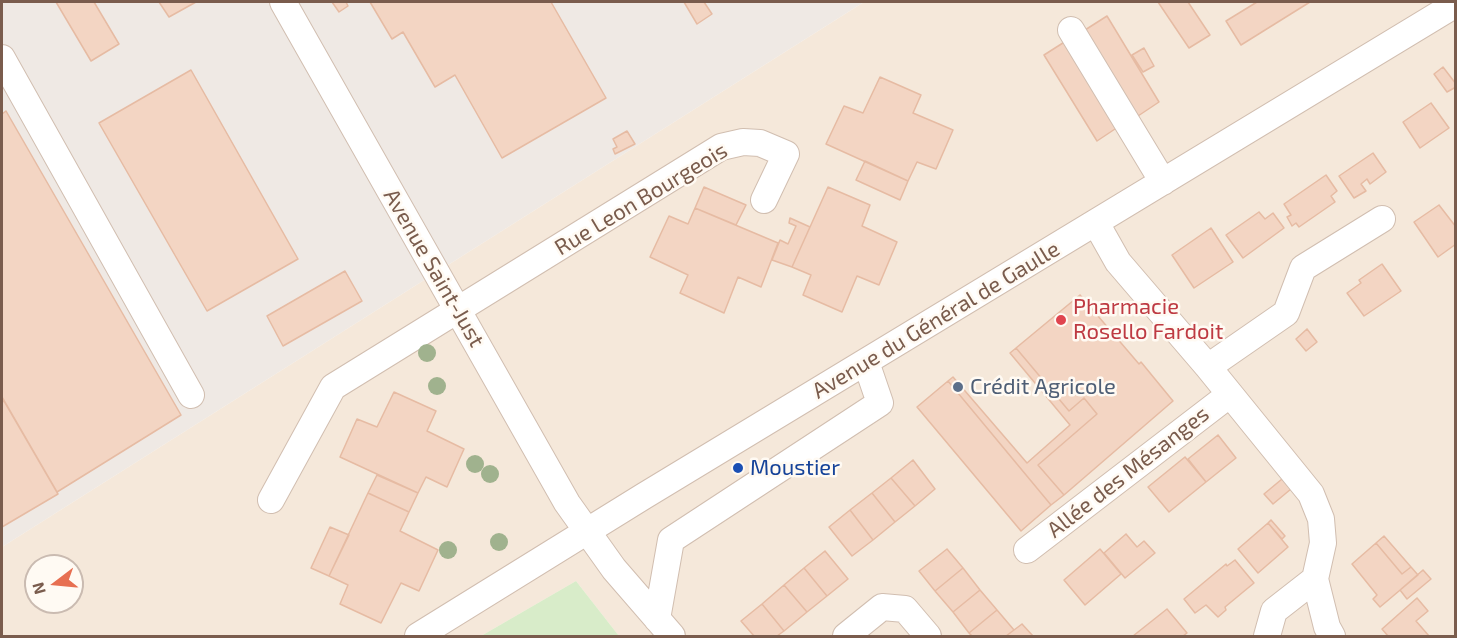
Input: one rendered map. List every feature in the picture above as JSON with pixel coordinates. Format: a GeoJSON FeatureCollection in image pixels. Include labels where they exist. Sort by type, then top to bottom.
{"type":"FeatureCollection","features":[{"type":"Feature","properties":{"kind":"street","name":"Avenue Saint-Just"},"geometry":{"type":"LineString","coordinates":[[282,2],[567,503],[614,569],[664,628]]}},
{"type":"Feature","properties":{"kind":"street","name":"Avenue du Général de Gaulle"},"geometry":{"type":"LineString","coordinates":[[418,636],[1455,4]]}},
{"type":"Feature","properties":{"kind":"street"},"geometry":{"type":"LineString","coordinates":[[1071,30],[1162,182]]}},
{"type":"Feature","properties":{"kind":"street"},"geometry":{"type":"LineString","coordinates":[[2,58],[191,395]]}},
{"type":"Feature","properties":{"kind":"street","name":"Rue Leon Bourgeois"},"geometry":{"type":"LineString","coordinates":[[458,310],[721,147],[743,142],[760,142],[786,153],[764,200]]}},
{"type":"Feature","properties":{"kind":"street"},"geometry":{"type":"LineString","coordinates":[[1208,367],[1286,313],[1303,268],[1382,219]]}},
{"type":"Feature","properties":{"kind":"street"},"geometry":{"type":"LineString","coordinates":[[1096,223],[1118,262],[1208,367],[1311,494],[1321,519],[1323,543],[1315,579],[1327,627],[1332,636]]}},
{"type":"Feature","properties":{"kind":"street"},"geometry":{"type":"LineString","coordinates":[[271,500],[333,387],[458,310]]}},
{"type":"Feature","properties":{"kind":"street"},"geometry":{"type":"LineString","coordinates":[[664,628],[671,540],[880,403],[866,362]]}},
{"type":"Feature","properties":{"kind":"street","name":"Allée des Mésanges"},"geometry":{"type":"LineString","coordinates":[[1027,550],[1229,394]]}},
{"type":"Feature","properties":{"kind":"street"},"geometry":{"type":"LineString","coordinates":[[1267,636],[1274,610],[1315,579]]}},
{"type":"Feature","properties":{"kind":"street"},"geometry":{"type":"LineString","coordinates":[[846,636],[882,607],[905,609],[928,636]]}},
{"type":"Feature","properties":{"kind":"shaded area"},"geometry":{"type":"Polygon","coordinates":[[[2,2],[864,2],[2,547],[2,2]]]}},
{"type":"Feature","properties":{"kind":"shaded area"},"geometry":{"type":"Polygon","coordinates":[[[864,2],[1455,2],[1455,636],[619,636],[576,581],[481,636],[2,636],[2,547],[864,2]]]}},
{"type":"Feature","properties":{"kind":"green space"},"geometry":{"type":"Polygon","coordinates":[[[576,581],[619,636],[481,636],[576,581]]]}},
{"type":"Feature","properties":{"kind":"building"},"geometry":{"type":"Polygon","coordinates":[[[56,2],[94,2],[119,44],[91,61],[56,2]]]}},
{"type":"Feature","properties":{"kind":"building"},"geometry":{"type":"Polygon","coordinates":[[[159,2],[196,2],[169,17],[159,2]]]}},
{"type":"Feature","properties":{"kind":"building"},"geometry":{"type":"Polygon","coordinates":[[[332,2],[346,2],[348,6],[339,12],[332,2]]]}},
{"type":"Feature","properties":{"kind":"building"},"geometry":{"type":"Polygon","coordinates":[[[370,2],[551,2],[606,98],[502,158],[455,75],[435,87],[403,32],[392,39],[370,2]]]}},
{"type":"Feature","properties":{"kind":"building"},"geometry":{"type":"Polygon","coordinates":[[[684,2],[704,2],[712,14],[697,24],[684,2]]]}},
{"type":"Feature","properties":{"kind":"building"},"geometry":{"type":"Polygon","coordinates":[[[1158,2],[1188,2],[1210,35],[1189,48],[1158,2]]]}},
{"type":"Feature","properties":{"kind":"building"},"geometry":{"type":"Polygon","coordinates":[[[1257,2],[1310,2],[1241,45],[1226,21],[1257,2]]]}},
{"type":"Feature","properties":{"kind":"building"},"geometry":{"type":"Polygon","coordinates":[[[1107,16],[1159,102],[1138,116],[1085,30],[1107,16]]]}},
{"type":"Feature","properties":{"kind":"building"},"geometry":{"type":"Polygon","coordinates":[[[1066,41],[1118,127],[1097,141],[1044,55],[1066,41]]]}},
{"type":"Feature","properties":{"kind":"building"},"geometry":{"type":"Polygon","coordinates":[[[1144,48],[1154,66],[1143,72],[1132,55],[1144,48]]]}},
{"type":"Feature","properties":{"kind":"building"},"geometry":{"type":"Polygon","coordinates":[[[1443,67],[1456,84],[1456,87],[1447,92],[1434,74],[1443,67]]]}},
{"type":"Feature","properties":{"kind":"building"},"geometry":{"type":"Polygon","coordinates":[[[191,70],[298,259],[207,311],[99,123],[191,70]]]}},
{"type":"Feature","properties":{"kind":"building"},"geometry":{"type":"Polygon","coordinates":[[[880,77],[921,95],[913,113],[953,130],[936,169],[917,162],[908,181],[826,144],[844,106],[863,113],[880,77]]]}},
{"type":"Feature","properties":{"kind":"building"},"geometry":{"type":"Polygon","coordinates":[[[1431,103],[1449,128],[1420,148],[1403,122],[1431,103]]]}},
{"type":"Feature","properties":{"kind":"building"},"geometry":{"type":"Polygon","coordinates":[[[6,111],[181,415],[57,492],[2,397],[2,114],[6,111]]]}},
{"type":"Feature","properties":{"kind":"building"},"geometry":{"type":"Polygon","coordinates":[[[627,131],[635,144],[615,154],[613,149],[617,147],[613,139],[627,131]]]}},
{"type":"Feature","properties":{"kind":"building"},"geometry":{"type":"Polygon","coordinates":[[[1373,153],[1386,172],[1370,184],[1367,179],[1361,184],[1366,191],[1354,198],[1339,176],[1373,153]]]}},
{"type":"Feature","properties":{"kind":"building"},"geometry":{"type":"Polygon","coordinates":[[[865,161],[908,181],[900,200],[856,180],[865,161]]]}},
{"type":"Feature","properties":{"kind":"building"},"geometry":{"type":"Polygon","coordinates":[[[1326,175],[1337,191],[1331,196],[1335,202],[1299,227],[1296,223],[1292,226],[1287,217],[1291,215],[1284,204],[1326,175]]]}},
{"type":"Feature","properties":{"kind":"building"},"geometry":{"type":"Polygon","coordinates":[[[704,187],[746,205],[736,225],[695,208],[704,187]]]}},
{"type":"Feature","properties":{"kind":"building"},"geometry":{"type":"Polygon","coordinates":[[[828,187],[870,205],[862,226],[897,242],[879,285],[857,276],[842,312],[803,295],[811,275],[792,267],[828,187]]]}},
{"type":"Feature","properties":{"kind":"building"},"geometry":{"type":"Polygon","coordinates":[[[1439,205],[1456,227],[1456,244],[1438,257],[1414,222],[1439,205]]]}},
{"type":"Feature","properties":{"kind":"building"},"geometry":{"type":"Polygon","coordinates":[[[695,208],[778,243],[761,287],[738,277],[724,313],[680,293],[688,275],[650,257],[669,216],[688,224],[695,208]]]}},
{"type":"Feature","properties":{"kind":"building"},"geometry":{"type":"Polygon","coordinates":[[[1259,212],[1265,219],[1273,213],[1284,228],[1243,258],[1226,235],[1259,212]]]}},
{"type":"Feature","properties":{"kind":"building"},"geometry":{"type":"Polygon","coordinates":[[[790,218],[810,227],[792,267],[772,260],[780,240],[788,244],[796,226],[789,223],[790,218]]]}},
{"type":"Feature","properties":{"kind":"building"},"geometry":{"type":"Polygon","coordinates":[[[1211,228],[1233,262],[1194,288],[1172,255],[1211,228]]]}},
{"type":"Feature","properties":{"kind":"building"},"geometry":{"type":"Polygon","coordinates":[[[1382,264],[1401,291],[1364,316],[1347,293],[1361,283],[1359,280],[1382,264]]]}},
{"type":"Feature","properties":{"kind":"building"},"geometry":{"type":"Polygon","coordinates":[[[345,271],[362,301],[283,346],[267,316],[345,271]]]}},
{"type":"Feature","properties":{"kind":"building"},"geometry":{"type":"Polygon","coordinates":[[[1080,295],[1173,401],[1064,495],[1038,465],[1097,414],[1084,398],[1069,411],[1016,348],[1080,295]]]}},
{"type":"Feature","properties":{"kind":"building"},"geometry":{"type":"Polygon","coordinates":[[[1307,329],[1317,342],[1306,351],[1296,339],[1307,329]]]}},
{"type":"Feature","properties":{"kind":"building"},"geometry":{"type":"Polygon","coordinates":[[[1016,348],[1069,411],[1084,398],[1097,414],[1038,465],[1064,495],[1051,505],[948,381],[953,377],[1027,463],[1070,425],[1010,353],[1016,348]]]}},
{"type":"Feature","properties":{"kind":"building"},"geometry":{"type":"Polygon","coordinates":[[[948,381],[1051,505],[1021,531],[917,407],[948,381]]]}},
{"type":"Feature","properties":{"kind":"building"},"geometry":{"type":"Polygon","coordinates":[[[394,392],[436,411],[427,431],[464,449],[447,487],[426,477],[418,493],[340,457],[357,419],[377,427],[394,392]]]}},
{"type":"Feature","properties":{"kind":"building"},"geometry":{"type":"Polygon","coordinates":[[[4,401],[58,494],[2,527],[2,402],[4,401]]]}},
{"type":"Feature","properties":{"kind":"building"},"geometry":{"type":"Polygon","coordinates":[[[1218,435],[1236,458],[1206,482],[1188,459],[1218,435]]]}},
{"type":"Feature","properties":{"kind":"building"},"geometry":{"type":"Polygon","coordinates":[[[1185,457],[1206,482],[1169,512],[1148,487],[1185,457]]]}},
{"type":"Feature","properties":{"kind":"building"},"geometry":{"type":"Polygon","coordinates":[[[913,460],[935,489],[915,506],[891,478],[913,460]]]}},
{"type":"Feature","properties":{"kind":"building"},"geometry":{"type":"Polygon","coordinates":[[[377,475],[418,493],[409,512],[368,493],[377,475]]]}},
{"type":"Feature","properties":{"kind":"building"},"geometry":{"type":"Polygon","coordinates":[[[891,478],[915,506],[895,522],[872,493],[891,478]]]}},
{"type":"Feature","properties":{"kind":"building"},"geometry":{"type":"Polygon","coordinates":[[[1282,479],[1291,489],[1273,504],[1264,494],[1282,479]]]}},
{"type":"Feature","properties":{"kind":"building"},"geometry":{"type":"Polygon","coordinates":[[[368,493],[409,512],[400,531],[438,550],[419,591],[401,583],[381,623],[340,604],[348,585],[329,576],[368,493]]]}},
{"type":"Feature","properties":{"kind":"building"},"geometry":{"type":"Polygon","coordinates":[[[872,493],[895,522],[873,540],[850,510],[872,493]]]}},
{"type":"Feature","properties":{"kind":"building"},"geometry":{"type":"Polygon","coordinates":[[[850,510],[873,540],[852,556],[829,527],[850,510]]]}},
{"type":"Feature","properties":{"kind":"building"},"geometry":{"type":"Polygon","coordinates":[[[1271,520],[1285,536],[1282,539],[1268,523],[1271,520]]]}},
{"type":"Feature","properties":{"kind":"building"},"geometry":{"type":"Polygon","coordinates":[[[1268,523],[1288,547],[1258,573],[1238,549],[1268,523]]]}},
{"type":"Feature","properties":{"kind":"building"},"geometry":{"type":"Polygon","coordinates":[[[330,527],[349,535],[329,576],[311,568],[330,527]]]}},
{"type":"Feature","properties":{"kind":"building"},"geometry":{"type":"Polygon","coordinates":[[[1126,534],[1137,547],[1144,541],[1155,553],[1125,578],[1104,553],[1126,534]]]}},
{"type":"Feature","properties":{"kind":"building"},"geometry":{"type":"Polygon","coordinates":[[[1384,536],[1411,567],[1402,574],[1376,543],[1384,536]]]}},
{"type":"Feature","properties":{"kind":"building"},"geometry":{"type":"Polygon","coordinates":[[[1376,543],[1402,574],[1411,567],[1418,575],[1380,607],[1373,599],[1377,595],[1352,564],[1376,543]]]}},
{"type":"Feature","properties":{"kind":"building"},"geometry":{"type":"Polygon","coordinates":[[[947,549],[963,568],[935,591],[919,571],[947,549]]]}},
{"type":"Feature","properties":{"kind":"building"},"geometry":{"type":"Polygon","coordinates":[[[1100,549],[1121,574],[1085,605],[1064,580],[1100,549]]]}},
{"type":"Feature","properties":{"kind":"building"},"geometry":{"type":"Polygon","coordinates":[[[825,551],[848,579],[827,596],[804,568],[825,551]]]}},
{"type":"Feature","properties":{"kind":"building"},"geometry":{"type":"Polygon","coordinates":[[[1235,560],[1254,583],[1225,607],[1226,610],[1218,617],[1206,605],[1195,613],[1184,599],[1226,564],[1227,566],[1235,560]]]}},
{"type":"Feature","properties":{"kind":"building"},"geometry":{"type":"Polygon","coordinates":[[[804,568],[827,596],[807,612],[784,585],[804,568]]]}},
{"type":"Feature","properties":{"kind":"building"},"geometry":{"type":"Polygon","coordinates":[[[963,568],[980,590],[953,612],[935,591],[963,568]]]}},
{"type":"Feature","properties":{"kind":"building"},"geometry":{"type":"Polygon","coordinates":[[[1423,570],[1431,579],[1407,599],[1400,590],[1423,570]]]}},
{"type":"Feature","properties":{"kind":"building"},"geometry":{"type":"Polygon","coordinates":[[[784,585],[807,612],[784,631],[762,604],[784,585]]]}},
{"type":"Feature","properties":{"kind":"building"},"geometry":{"type":"Polygon","coordinates":[[[980,590],[997,610],[969,633],[953,612],[980,590]]]}},
{"type":"Feature","properties":{"kind":"building"},"geometry":{"type":"Polygon","coordinates":[[[1417,598],[1428,611],[1416,621],[1429,636],[1388,636],[1382,629],[1417,598]]]}},
{"type":"Feature","properties":{"kind":"building"},"geometry":{"type":"Polygon","coordinates":[[[762,604],[784,631],[777,636],[754,636],[741,621],[762,604]]]}},
{"type":"Feature","properties":{"kind":"building"},"geometry":{"type":"Polygon","coordinates":[[[1167,609],[1187,633],[1183,636],[1133,636],[1167,609]]]}},
{"type":"Feature","properties":{"kind":"building"},"geometry":{"type":"Polygon","coordinates":[[[997,610],[1014,630],[1006,636],[972,636],[969,633],[997,610]]]}},
{"type":"Feature","properties":{"kind":"building"},"geometry":{"type":"Polygon","coordinates":[[[1022,624],[1033,636],[1006,636],[1022,624]]]}},
{"type":"Feature","properties":{"kind":"place","name":"Pharmacie Rosello Fardoit"},"geometry":{"type":"Point","coordinates":[1061,320]}},
{"type":"Feature","properties":{"kind":"place","name":"Crédit Agricole"},"geometry":{"type":"Point","coordinates":[958,387]}},
{"type":"Feature","properties":{"kind":"place","name":"Moustier"},"geometry":{"type":"Point","coordinates":[738,468]}}]}
